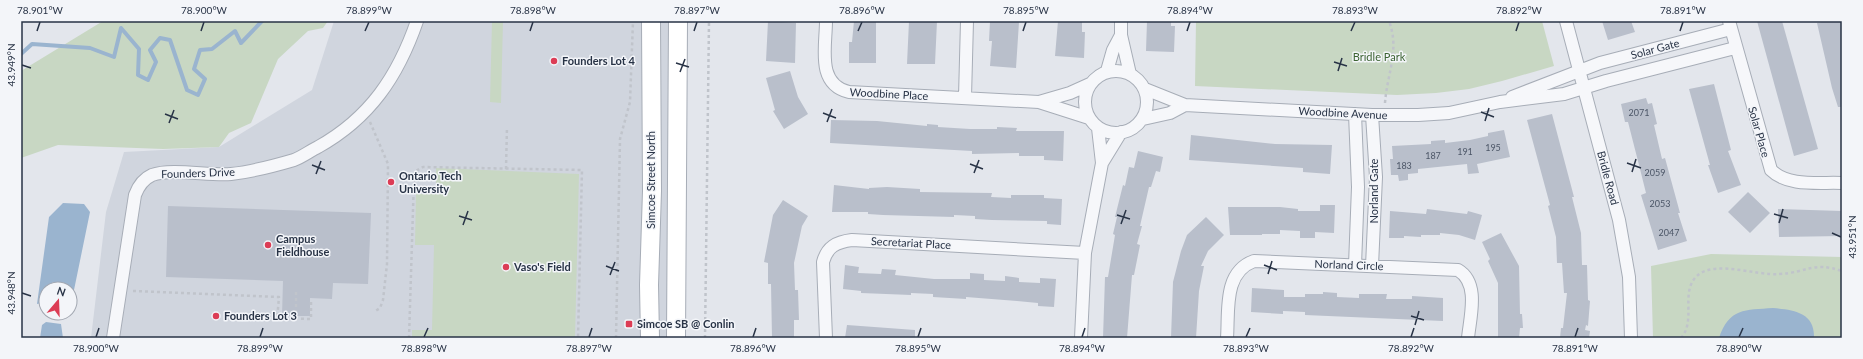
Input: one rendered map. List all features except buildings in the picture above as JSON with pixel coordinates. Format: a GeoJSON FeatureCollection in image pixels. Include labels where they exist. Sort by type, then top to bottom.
{"type":"FeatureCollection","features":[{"type":"Feature","properties":{"kind":"main road","name":"Simcoe Street North"},"geometry":{"type":"LineString","coordinates":[[650,338],[649,285],[652,191],[651,21]]}},
{"type":"Feature","properties":{"kind":"main road"},"geometry":{"type":"LineString","coordinates":[[676,338],[678,21]]}},
{"type":"Feature","properties":{"kind":"street","name":"Founders Drive"},"geometry":{"type":"LineString","coordinates":[[113,338],[135,195],[144,180],[152,175],[164,173],[232,174],[295,159],[333,138],[366,111],[388,84],[408,46],[416,21]]}},
{"type":"Feature","properties":{"kind":"street","name":"Woodbine Place"},"geometry":{"type":"LineString","coordinates":[[826,21],[825,65],[827,76],[833,86],[839,90],[849,92],[1039,102],[1089,118]]}},
{"type":"Feature","properties":{"kind":"street"},"geometry":{"type":"LineString","coordinates":[[965,97],[967,21]]}},
{"type":"Feature","properties":{"kind":"street"},"geometry":{"type":"LineString","coordinates":[[1120,35],[1113,50],[1107,71],[1090,84],[1086,98],[1089,118],[1098,128],[1115,132],[1121,132],[1131,128],[1142,119],[1146,102],[1145,89],[1130,74],[1120,35],[1121,21]]}},
{"type":"Feature","properties":{"kind":"street","name":"Bridle Road"},"geometry":{"type":"LineString","coordinates":[[1566,21],[1619,220],[1629,277],[1631,338]]}},
{"type":"Feature","properties":{"kind":"street","name":"Solar Gate"},"geometry":{"type":"LineString","coordinates":[[1580,70],[1730,25]]}},
{"type":"Feature","properties":{"kind":"street","name":"Solar Place"},"geometry":{"type":"LineString","coordinates":[[1730,25],[1735,48],[1771,170],[1777,176],[1787,181],[1842,183]]}},
{"type":"Feature","properties":{"kind":"street","name":"Solar Gate"},"geometry":{"type":"LineString","coordinates":[[1584,88],[1735,48]]}},
{"type":"Feature","properties":{"kind":"street","name":"Woodbine Avenue"},"geometry":{"type":"LineString","coordinates":[[1500,102],[1580,70]]}},
{"type":"Feature","properties":{"kind":"street"},"geometry":{"type":"LineString","coordinates":[[1107,71],[1130,74]]}},
{"type":"Feature","properties":{"kind":"street","name":"Woodbine Place"},"geometry":{"type":"LineString","coordinates":[[1039,102],[1070,93],[1090,84]]}},
{"type":"Feature","properties":{"kind":"street","name":"Woodbine Avenue"},"geometry":{"type":"LineString","coordinates":[[1145,89],[1185,105],[1372,115],[1449,112],[1500,102],[1564,94],[1584,88]]}},
{"type":"Feature","properties":{"kind":"street","name":"Woodbine Avenue"},"geometry":{"type":"LineString","coordinates":[[1142,119],[1170,113],[1185,105]]}},
{"type":"Feature","properties":{"kind":"street","name":"Norland Gate"},"geometry":{"type":"LineString","coordinates":[[1355,114],[1358,187],[1355,265]]}},
{"type":"Feature","properties":{"kind":"street","name":"Norland Gate"},"geometry":{"type":"LineString","coordinates":[[1372,115],[1376,176],[1372,266]]}},
{"type":"Feature","properties":{"kind":"street"},"geometry":{"type":"LineString","coordinates":[[1081,338],[1086,253],[1102,163],[1098,128]]}},
{"type":"Feature","properties":{"kind":"street"},"geometry":{"type":"LineString","coordinates":[[1102,163],[1121,132]]}},
{"type":"Feature","properties":{"kind":"street","name":"Secretariat Place"},"geometry":{"type":"LineString","coordinates":[[826,338],[823,262],[826,253],[832,246],[842,241],[852,240],[1086,253]]}},
{"type":"Feature","properties":{"kind":"street","name":"Norland Circle"},"geometry":{"type":"LineString","coordinates":[[1227,338],[1230,286],[1235,274],[1243,265],[1254,261],[1458,270],[1465,274],[1470,282],[1472,298],[1468,338]]}},
{"type":"Feature","properties":{"kind":"path"},"geometry":{"type":"LineString","coordinates":[[616,338],[620,139],[630,102],[633,21]]}},
{"type":"Feature","properties":{"kind":"path"},"geometry":{"type":"LineString","coordinates":[[705,338],[709,21]]}},
{"type":"Feature","properties":{"kind":"path"},"geometry":{"type":"LineString","coordinates":[[1385,99],[1394,55],[1389,21]]}},
{"type":"Feature","properties":{"kind":"path"},"geometry":{"type":"LineString","coordinates":[[370,122],[388,164],[387,264],[383,300],[380,308],[374,312]]}},
{"type":"Feature","properties":{"kind":"path"},"geometry":{"type":"LineString","coordinates":[[506,169],[507,127]]}},
{"type":"Feature","properties":{"kind":"path"},"geometry":{"type":"LineString","coordinates":[[409,338],[414,178],[416,171],[423,167],[582,170],[578,338]]}},
{"type":"Feature","properties":{"kind":"path"},"geometry":{"type":"LineString","coordinates":[[1681,338],[1684,334],[1689,317],[1689,288],[1698,274],[1715,269],[1737,269],[1755,274],[1780,274],[1803,268],[1826,266],[1842,271]]}},
{"type":"Feature","properties":{"kind":"path"},"geometry":{"type":"LineString","coordinates":[[296,290],[296,319]]}},
{"type":"Feature","properties":{"kind":"path"},"geometry":{"type":"LineString","coordinates":[[133,291],[279,297],[277,319],[311,319],[311,299]]}},
{"type":"Feature","properties":{"kind":"shaded area","name":"Ontario Tech University"},"geometry":{"type":"Polygon","coordinates":[[[334,21],[671,21],[668,67],[667,338],[91,338],[106,212],[124,152],[219,147],[312,90],[334,21]]]}},
{"type":"Feature","properties":{"kind":"green space"},"geometry":{"type":"Polygon","coordinates":[[[103,21],[328,21],[323,28],[308,31],[278,59],[251,123],[229,133],[219,147],[163,149],[58,145],[21,158],[21,71],[103,21]]]}},
{"type":"Feature","properties":{"kind":"green space"},"geometry":{"type":"Polygon","coordinates":[[[492,21],[503,21],[501,103],[490,102],[492,21]]]}},
{"type":"Feature","properties":{"kind":"green space","name":"Bridle Park"},"geometry":{"type":"Polygon","coordinates":[[[1196,21],[1542,21],[1554,66],[1469,89],[1436,93],[1397,95],[1195,86],[1196,21]]]}},
{"type":"Feature","properties":{"kind":"green space","name":"Vaso's Field"},"geometry":{"type":"Polygon","coordinates":[[[436,168],[579,174],[575,338],[412,338],[412,330],[432,330],[434,245],[415,245],[416,194],[436,194],[436,168]]]}},
{"type":"Feature","properties":{"kind":"green space"},"geometry":{"type":"Polygon","coordinates":[[[1711,254],[1842,257],[1842,338],[1653,338],[1651,266],[1711,254]]]}},
{"type":"Feature","properties":{"kind":"water"},"geometry":{"type":"Polygon","coordinates":[[[63,203],[84,204],[90,212],[76,281],[40,281],[49,217],[63,203]]]}},
{"type":"Feature","properties":{"kind":"water"},"geometry":{"type":"Polygon","coordinates":[[[1773,308],[1795,312],[1807,318],[1811,323],[1814,338],[1719,338],[1728,321],[1739,312],[1754,309],[1773,308]]]}},
{"type":"Feature","properties":{"kind":"water"},"geometry":{"type":"Polygon","coordinates":[[[46,322],[61,324],[63,338],[40,338],[42,325],[46,322]]]}},
{"type":"Feature","properties":{"kind":"waterway"},"geometry":{"type":"LineString","coordinates":[[21,54],[32,44],[90,48],[114,57],[121,28],[139,49],[138,75],[148,80],[156,62],[150,50],[160,38],[170,40],[187,90],[198,95],[205,79],[194,69],[200,50],[212,49],[235,31],[241,43],[262,21]]}},
{"type":"Feature","properties":{"kind":"place","name":"Founders Lot 4"},"geometry":{"type":"Point","coordinates":[554,61]}},
{"type":"Feature","properties":{"kind":"place","name":"Ontario Tech University"},"geometry":{"type":"Point","coordinates":[391,182]}},
{"type":"Feature","properties":{"kind":"place","name":"Campus Fieldhouse"},"geometry":{"type":"Point","coordinates":[268,245]}},
{"type":"Feature","properties":{"kind":"place","name":"Vaso's Field"},"geometry":{"type":"Point","coordinates":[506,267]}},
{"type":"Feature","properties":{"kind":"place","name":"Founders Lot 3"},"geometry":{"type":"Point","coordinates":[216,316]}},
{"type":"Feature","properties":{"kind":"place","name":"Simcoe SB @ Conlin"},"geometry":{"type":"Point","coordinates":[629,324]}}]}
